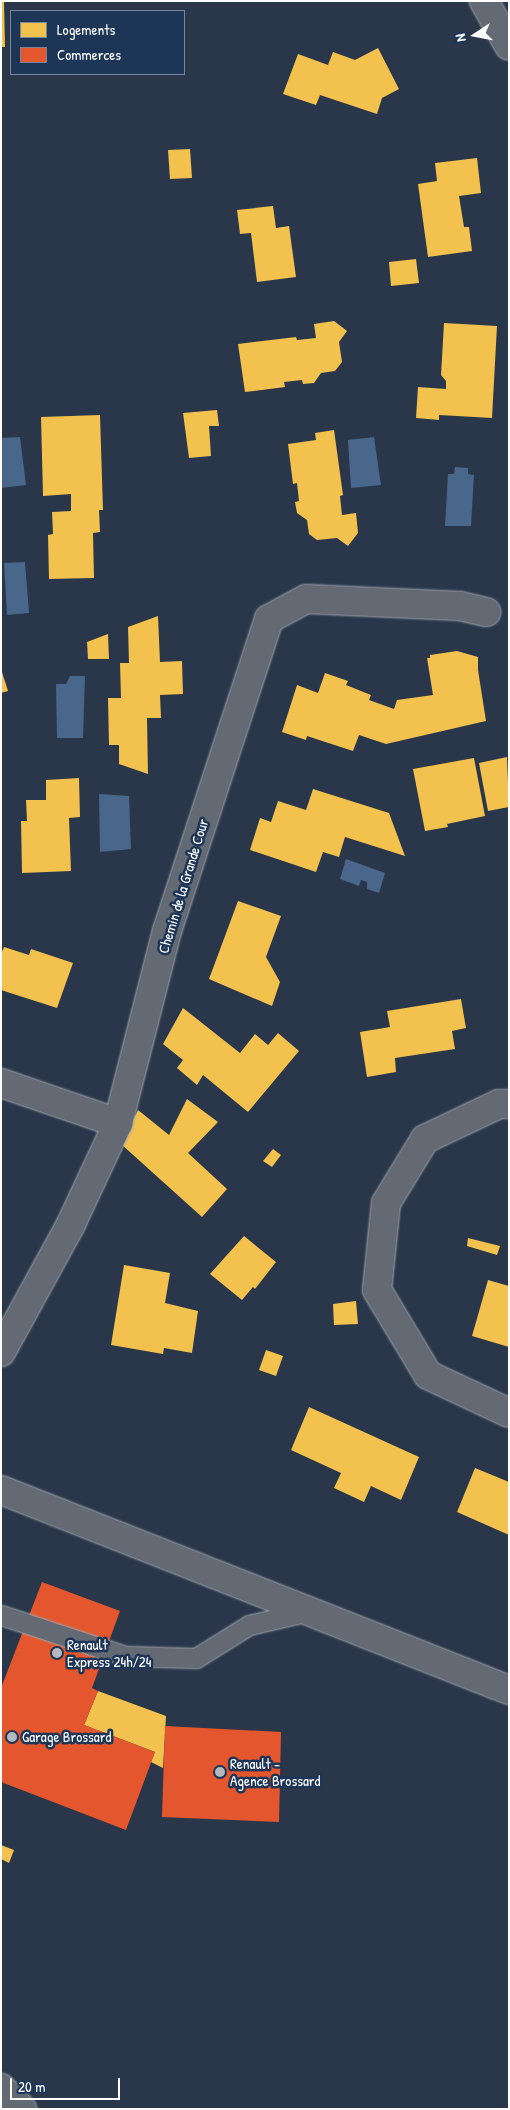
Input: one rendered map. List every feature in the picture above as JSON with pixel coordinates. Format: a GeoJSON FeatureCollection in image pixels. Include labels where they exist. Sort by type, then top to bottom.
{"type":"FeatureCollection","features":[{"type":"Feature","properties":{"kind":"street"},"geometry":{"type":"LineString","coordinates":[[484,1],[509,46]]}},
{"type":"Feature","properties":{"kind":"street","name":"Chemin de la Grande Cour"},"geometry":{"type":"LineString","coordinates":[[1,1352],[71,1224],[118,1123],[167,931],[268,619],[306,600],[460,606],[486,612]]}},
{"type":"Feature","properties":{"kind":"street"},"geometry":{"type":"LineString","coordinates":[[1,1082],[118,1123]]}},
{"type":"Feature","properties":{"kind":"street"},"geometry":{"type":"LineString","coordinates":[[509,1104],[499,1104],[425,1139],[386,1203],[376,1290],[428,1375],[509,1413]]}},
{"type":"Feature","properties":{"kind":"street"},"geometry":{"type":"LineString","coordinates":[[1,1490],[509,1690]]}},
{"type":"Feature","properties":{"kind":"street"},"geometry":{"type":"LineString","coordinates":[[1,2088],[22,2109]]}},
{"type":"Feature","properties":{"kind":"lane"},"geometry":{"type":"LineString","coordinates":[[1,1615],[125,1656],[196,1658],[249,1625],[309,1612]]}},
{"type":"Feature","properties":{"kind":"water"},"geometry":{"type":"Polygon","coordinates":[[[20,437],[26,485],[1,488],[1,438],[20,437]]]}},
{"type":"Feature","properties":{"kind":"water"},"geometry":{"type":"Polygon","coordinates":[[[374,437],[381,485],[351,488],[348,440],[374,437]]]}},
{"type":"Feature","properties":{"kind":"water"},"geometry":{"type":"Polygon","coordinates":[[[455,467],[468,468],[468,474],[474,475],[471,526],[445,526],[448,474],[454,474],[455,467]]]}},
{"type":"Feature","properties":{"kind":"water"},"geometry":{"type":"Polygon","coordinates":[[[25,562],[29,613],[7,615],[4,563],[25,562]]]}},
{"type":"Feature","properties":{"kind":"water"},"geometry":{"type":"Polygon","coordinates":[[[70,676],[85,676],[83,738],[57,738],[56,684],[66,684],[70,676]]]}},
{"type":"Feature","properties":{"kind":"water"},"geometry":{"type":"Polygon","coordinates":[[[99,794],[129,796],[131,849],[100,852],[99,794]]]}},
{"type":"Feature","properties":{"kind":"water"},"geometry":{"type":"Polygon","coordinates":[[[346,859],[385,873],[379,893],[367,889],[367,882],[361,880],[359,886],[340,879],[346,859]]]}},
{"type":"Feature","properties":{"kind":"building: Logements"},"geometry":{"type":"Polygon","coordinates":[[[1,1],[4,1],[5,47],[1,47],[1,1]]]}},
{"type":"Feature","properties":{"kind":"building: Logements"},"geometry":{"type":"Polygon","coordinates":[[[378,48],[399,89],[382,98],[377,114],[320,95],[316,105],[283,94],[298,54],[328,65],[333,52],[355,60],[378,48]]]}},
{"type":"Feature","properties":{"kind":"building: Logements"},"geometry":{"type":"Polygon","coordinates":[[[190,149],[192,178],[170,179],[168,150],[190,149]]]}},
{"type":"Feature","properties":{"kind":"building: Logements"},"geometry":{"type":"Polygon","coordinates":[[[477,158],[481,193],[459,196],[464,227],[469,227],[472,251],[428,257],[418,184],[437,181],[435,163],[477,158]]]}},
{"type":"Feature","properties":{"kind":"building: Logements"},"geometry":{"type":"Polygon","coordinates":[[[273,206],[276,228],[289,226],[296,277],[257,282],[251,233],[240,234],[237,210],[273,206]]]}},
{"type":"Feature","properties":{"kind":"building: Logements"},"geometry":{"type":"Polygon","coordinates":[[[416,259],[419,283],[391,286],[389,262],[416,259]]]}},
{"type":"Feature","properties":{"kind":"building: Logements"},"geometry":{"type":"Polygon","coordinates":[[[334,321],[347,331],[339,342],[342,362],[335,371],[321,373],[314,383],[303,384],[302,380],[284,382],[285,387],[245,392],[238,344],[296,337],[297,340],[316,338],[314,324],[334,321]]]}},
{"type":"Feature","properties":{"kind":"building: Logements"},"geometry":{"type":"Polygon","coordinates":[[[444,323],[497,326],[492,418],[439,415],[439,420],[416,418],[418,387],[446,389],[446,381],[441,375],[444,323]]]}},
{"type":"Feature","properties":{"kind":"building: Logements"},"geometry":{"type":"Polygon","coordinates":[[[217,410],[219,426],[209,426],[211,456],[189,458],[183,413],[217,410]]]}},
{"type":"Feature","properties":{"kind":"building: Logements"},"geometry":{"type":"Polygon","coordinates":[[[100,415],[103,510],[99,510],[100,532],[93,533],[94,578],[49,579],[48,535],[53,534],[52,512],[71,511],[71,494],[43,496],[41,417],[100,415]]]}},
{"type":"Feature","properties":{"kind":"building: Logements"},"geometry":{"type":"Polygon","coordinates":[[[334,430],[343,495],[340,496],[342,515],[356,513],[358,533],[348,546],[337,538],[317,540],[309,534],[307,520],[297,513],[295,502],[299,501],[297,483],[293,484],[288,444],[316,440],[315,433],[334,430]]]}},
{"type":"Feature","properties":{"kind":"building: Logements"},"geometry":{"type":"Polygon","coordinates":[[[158,616],[160,662],[182,661],[183,694],[160,695],[161,718],[147,718],[148,774],[119,764],[119,745],[109,745],[108,698],[121,698],[120,663],[129,663],[128,627],[158,616]]]}},
{"type":"Feature","properties":{"kind":"building: Logements"},"geometry":{"type":"Polygon","coordinates":[[[108,634],[109,659],[88,659],[87,642],[108,634]]]}},
{"type":"Feature","properties":{"kind":"building: Logements"},"geometry":{"type":"Polygon","coordinates":[[[457,651],[478,657],[478,670],[486,721],[386,744],[359,735],[353,751],[307,736],[306,740],[282,732],[297,685],[318,693],[325,673],[348,681],[346,685],[371,695],[369,700],[394,709],[397,700],[433,695],[427,658],[430,658],[430,655],[457,651]]]}},
{"type":"Feature","properties":{"kind":"building: Logements"},"geometry":{"type":"Polygon","coordinates":[[[1,673],[8,691],[1,693],[1,673]]]}},
{"type":"Feature","properties":{"kind":"building: Logements"},"geometry":{"type":"Polygon","coordinates":[[[507,757],[509,807],[488,811],[479,763],[507,757]]]}},
{"type":"Feature","properties":{"kind":"building: Logements"},"geometry":{"type":"Polygon","coordinates":[[[474,758],[485,816],[447,824],[448,827],[425,831],[413,769],[474,758]]]}},
{"type":"Feature","properties":{"kind":"building: Logements"},"geometry":{"type":"Polygon","coordinates":[[[79,778],[80,817],[69,818],[71,871],[22,873],[21,821],[27,821],[26,800],[46,800],[46,780],[79,778]]]}},
{"type":"Feature","properties":{"kind":"building: Logements"},"geometry":{"type":"Polygon","coordinates":[[[313,789],[389,813],[405,856],[345,837],[339,857],[323,852],[316,872],[250,850],[260,818],[271,822],[278,801],[306,810],[313,789]]]}},
{"type":"Feature","properties":{"kind":"building: Logements"},"geometry":{"type":"Polygon","coordinates":[[[238,901],[281,916],[266,957],[280,982],[272,1006],[209,979],[238,901]]]}},
{"type":"Feature","properties":{"kind":"building: Logements"},"geometry":{"type":"Polygon","coordinates":[[[4,947],[29,955],[31,949],[73,963],[57,1008],[1,990],[1,954],[4,947]]]}},
{"type":"Feature","properties":{"kind":"building: Logements"},"geometry":{"type":"Polygon","coordinates":[[[461,999],[466,1028],[452,1031],[455,1049],[395,1058],[396,1072],[367,1077],[360,1032],[390,1027],[387,1011],[461,999]]]}},
{"type":"Feature","properties":{"kind":"building: Logements"},"geometry":{"type":"Polygon","coordinates":[[[183,1008],[240,1053],[255,1034],[268,1045],[278,1033],[299,1051],[248,1112],[203,1075],[197,1085],[177,1068],[183,1060],[163,1044],[183,1008]]]}},
{"type":"Feature","properties":{"kind":"building: Logements"},"geometry":{"type":"Polygon","coordinates":[[[187,1099],[218,1122],[188,1153],[227,1189],[202,1217],[121,1144],[138,1110],[169,1135],[187,1099]]]}},
{"type":"Feature","properties":{"kind":"building: Logements"},"geometry":{"type":"Polygon","coordinates":[[[273,1149],[281,1155],[272,1167],[263,1161],[273,1149]]]}},
{"type":"Feature","properties":{"kind":"building: Logements"},"geometry":{"type":"Polygon","coordinates":[[[244,1236],[276,1262],[255,1289],[253,1287],[242,1300],[210,1274],[244,1236]]]}},
{"type":"Feature","properties":{"kind":"building: Logements"},"geometry":{"type":"Polygon","coordinates":[[[468,1238],[500,1246],[497,1255],[467,1246],[468,1238]]]}},
{"type":"Feature","properties":{"kind":"building: Logements"},"geometry":{"type":"Polygon","coordinates":[[[124,1265],[170,1273],[165,1303],[198,1311],[192,1353],[164,1348],[163,1354],[111,1345],[124,1265]]]}},
{"type":"Feature","properties":{"kind":"building: Logements"},"geometry":{"type":"Polygon","coordinates":[[[488,1280],[509,1286],[509,1347],[472,1336],[488,1280]]]}},
{"type":"Feature","properties":{"kind":"building: Logements"},"geometry":{"type":"Polygon","coordinates":[[[356,1301],[358,1324],[334,1325],[333,1304],[356,1301]]]}},
{"type":"Feature","properties":{"kind":"building: Logements"},"geometry":{"type":"Polygon","coordinates":[[[266,1350],[283,1356],[276,1376],[259,1370],[266,1350]]]}},
{"type":"Feature","properties":{"kind":"building: Logements"},"geometry":{"type":"Polygon","coordinates":[[[309,1407],[419,1457],[401,1500],[371,1486],[364,1502],[334,1488],[341,1473],[291,1450],[309,1407]]]}},
{"type":"Feature","properties":{"kind":"building: Logements"},"geometry":{"type":"Polygon","coordinates":[[[475,1468],[509,1482],[509,1535],[457,1512],[475,1468]]]}},
{"type":"Feature","properties":{"kind":"building: Logements"},"geometry":{"type":"Polygon","coordinates":[[[98,1691],[166,1716],[163,1768],[151,1762],[155,1752],[84,1725],[98,1691]]]}},
{"type":"Feature","properties":{"kind":"building: Logements"},"geometry":{"type":"Polygon","coordinates":[[[1,1845],[14,1850],[9,1863],[1,1859],[1,1845]]]}},
{"type":"Feature","properties":{"kind":"building: Commerces"},"geometry":{"type":"Polygon","coordinates":[[[42,1582],[120,1611],[92,1688],[98,1691],[84,1725],[155,1752],[126,1830],[1,1782],[1,1688],[42,1582]]]}},
{"type":"Feature","properties":{"kind":"building: Commerces"},"geometry":{"type":"Polygon","coordinates":[[[165,1726],[281,1732],[279,1822],[162,1817],[165,1726]]]}},
{"type":"Feature","properties":{"kind":"place","name":"Renault Express 24h/24"},"geometry":{"type":"Point","coordinates":[57,1653]}},
{"type":"Feature","properties":{"kind":"place","name":"Garage Brossard"},"geometry":{"type":"Point","coordinates":[12,1737]}},
{"type":"Feature","properties":{"kind":"place","name":"Renault - Agence Brossard"},"geometry":{"type":"Point","coordinates":[220,1772]}}]}
